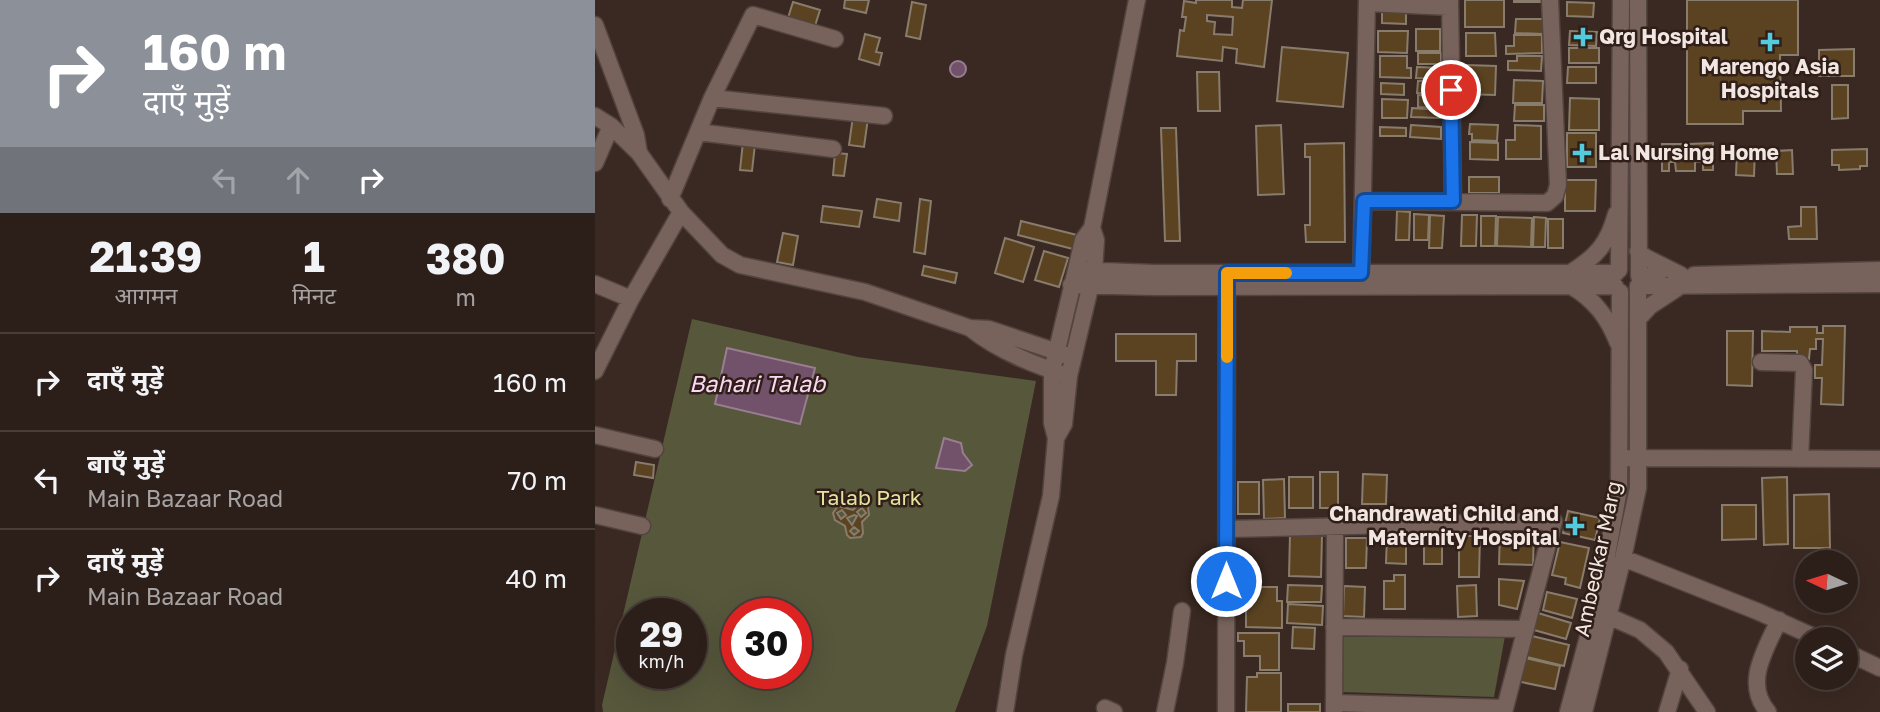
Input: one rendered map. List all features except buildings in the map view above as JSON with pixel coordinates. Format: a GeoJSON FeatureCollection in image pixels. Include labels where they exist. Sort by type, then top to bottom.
{"type":"FeatureCollection","features":[{"type":"Feature","properties":{"kind":"street"},"geometry":{"type":"LineString","coordinates":[[1005,712],[1014,655],[1051,496],[1056,438],[1052,423],[1052,370],[1083,240],[1092,228],[1137,0]]}},
{"type":"Feature","properties":{"kind":"street"},"geometry":{"type":"LineString","coordinates":[[1364,201],[1547,204],[1555,196],[1558,185],[1550,0]]}},
{"type":"Feature","properties":{"kind":"street","name":"Ambedkar Marg"},"geometry":{"type":"LineString","coordinates":[[1569,712],[1601,588],[1619,489],[1621,0]]}},
{"type":"Feature","properties":{"kind":"street","name":"Ambedkar Marg"},"geometry":{"type":"LineString","coordinates":[[1584,712],[1638,488],[1638,0]]}},
{"type":"Feature","properties":{"kind":"street"},"geometry":{"type":"LineString","coordinates":[[1361,279],[1367,2],[1450,4],[1453,201]]}},
{"type":"Feature","properties":{"kind":"street"},"geometry":{"type":"LineString","coordinates":[[670,199],[712,98],[755,8],[835,39]]}},
{"type":"Feature","properties":{"kind":"street"},"geometry":{"type":"LineString","coordinates":[[595,25],[636,135],[639,153]]}},
{"type":"Feature","properties":{"kind":"street"},"geometry":{"type":"LineString","coordinates":[[712,98],[884,116]]}},
{"type":"Feature","properties":{"kind":"street"},"geometry":{"type":"LineString","coordinates":[[595,116],[611,126],[639,153],[670,199],[722,255],[740,265],[865,292],[970,328],[989,329],[1072,357]]}},
{"type":"Feature","properties":{"kind":"street"},"geometry":{"type":"LineString","coordinates":[[595,163],[611,126]]}},
{"type":"Feature","properties":{"kind":"street"},"geometry":{"type":"LineString","coordinates":[[698,132],[833,149]]}},
{"type":"Feature","properties":{"kind":"street"},"geometry":{"type":"LineString","coordinates":[[1570,279],[1604,245],[1621,195]]}},
{"type":"Feature","properties":{"kind":"street"},"geometry":{"type":"LineString","coordinates":[[595,371],[631,299],[681,212]]}},
{"type":"Feature","properties":{"kind":"street"},"geometry":{"type":"LineString","coordinates":[[1056,438],[1064,424],[1072,357],[1092,278],[1096,240],[1092,228]]}},
{"type":"Feature","properties":{"kind":"street"},"geometry":{"type":"LineString","coordinates":[[1638,251],[1681,280],[1880,284]]}},
{"type":"Feature","properties":{"kind":"street"},"geometry":{"type":"LineString","coordinates":[[1073,278],[1618,280],[1631,269],[1639,281]]}},
{"type":"Feature","properties":{"kind":"street"},"geometry":{"type":"LineString","coordinates":[[1639,281],[1880,270]]}},
{"type":"Feature","properties":{"kind":"street"},"geometry":{"type":"LineString","coordinates":[[1570,279],[1597,305],[1611,326],[1620,349]]}},
{"type":"Feature","properties":{"kind":"street"},"geometry":{"type":"LineString","coordinates":[[1226,712],[1227,280]]}},
{"type":"Feature","properties":{"kind":"street"},"geometry":{"type":"LineString","coordinates":[[1618,280],[1631,293],[1639,281]]}},
{"type":"Feature","properties":{"kind":"street"},"geometry":{"type":"LineString","coordinates":[[1638,319],[1681,280]]}},
{"type":"Feature","properties":{"kind":"street"},"geometry":{"type":"LineString","coordinates":[[595,284],[631,299]]}},
{"type":"Feature","properties":{"kind":"street"},"geometry":{"type":"LineString","coordinates":[[970,328],[986,341],[1069,376]]}},
{"type":"Feature","properties":{"kind":"street"},"geometry":{"type":"LineString","coordinates":[[1761,362],[1800,363],[1804,370],[1800,459]]}},
{"type":"Feature","properties":{"kind":"street"},"geometry":{"type":"LineString","coordinates":[[595,435],[655,449]]}},
{"type":"Feature","properties":{"kind":"street"},"geometry":{"type":"LineString","coordinates":[[1618,458],[1880,459]]}},
{"type":"Feature","properties":{"kind":"street"},"geometry":{"type":"LineString","coordinates":[[595,515],[642,526]]}},
{"type":"Feature","properties":{"kind":"street"},"geometry":{"type":"LineString","coordinates":[[1227,529],[1335,526],[1554,522],[1505,710],[1334,708],[1335,526]]}},
{"type":"Feature","properties":{"kind":"street"},"geometry":{"type":"LineString","coordinates":[[1623,558],[1795,628]]}},
{"type":"Feature","properties":{"kind":"street"},"geometry":{"type":"LineString","coordinates":[[1165,712],[1182,611]]}},
{"type":"Feature","properties":{"kind":"street"},"geometry":{"type":"LineString","coordinates":[[1608,616],[1648,636],[1666,652],[1707,712]]}},
{"type":"Feature","properties":{"kind":"street"},"geometry":{"type":"LineString","coordinates":[[1768,712],[1757,690],[1756,678],[1779,620]]}},
{"type":"Feature","properties":{"kind":"street"},"geometry":{"type":"LineString","coordinates":[[1334,627],[1526,629]]}},
{"type":"Feature","properties":{"kind":"street"},"geometry":{"type":"LineString","coordinates":[[1858,658],[1880,668]]}},
{"type":"Feature","properties":{"kind":"street"},"geometry":{"type":"LineString","coordinates":[[1667,712],[1680,669]]}},
{"type":"Feature","properties":{"kind":"green space","name":"Talab Park"},"geometry":{"type":"Polygon","coordinates":[[[692,319],[858,357],[1036,381],[987,626],[955,712],[603,712],[602,705],[616,645],[616,689],[707,689],[707,598],[627,598],[692,319]]]}},
{"type":"Feature","properties":{"kind":"green space"},"geometry":{"type":"Polygon","coordinates":[[[1505,636],[1494,697],[1341,692],[1343,637],[1505,636]]]}},
{"type":"Feature","properties":{"kind":"water"},"geometry":{"type":"Polygon","coordinates":[[[958,61],[964,63],[964,75],[958,77],[952,75],[950,69],[952,63],[958,61]]]}},
{"type":"Feature","properties":{"kind":"water","name":"Bahari Talab"},"geometry":{"type":"Polygon","coordinates":[[[727,348],[815,368],[800,424],[715,404],[727,348]]]}},
{"type":"Feature","properties":{"kind":"water"},"geometry":{"type":"Polygon","coordinates":[[[944,438],[961,443],[963,453],[972,465],[965,471],[936,468],[944,438]]]}},
{"type":"Feature","properties":{"kind":"slow traffic"},"geometry":{"type":"LineString","coordinates":[[1227,357],[1227,273],[1286,273]]}},
{"type":"Feature","properties":{"kind":"place","name":"Qrg Hospital"},"geometry":{"type":"Point","coordinates":[1583,37]}},
{"type":"Feature","properties":{"kind":"place","name":"Marengo Asia Hospitals"},"geometry":{"type":"Point","coordinates":[1770,42]}},
{"type":"Feature","properties":{"kind":"place","name":"Lal Nursing Home"},"geometry":{"type":"Point","coordinates":[1582,153]}},
{"type":"Feature","properties":{"kind":"place","name":"Chandrawati Child and Maternity Hospital"},"geometry":{"type":"Point","coordinates":[1575,526]}},
{"type":"Feature","properties":{"kind":"route"},"geometry":{"type":"LineString","coordinates":[[1226,581],[1227,273],[1361,273],[1364,201],[1453,201],[1451,90]]}}]}
